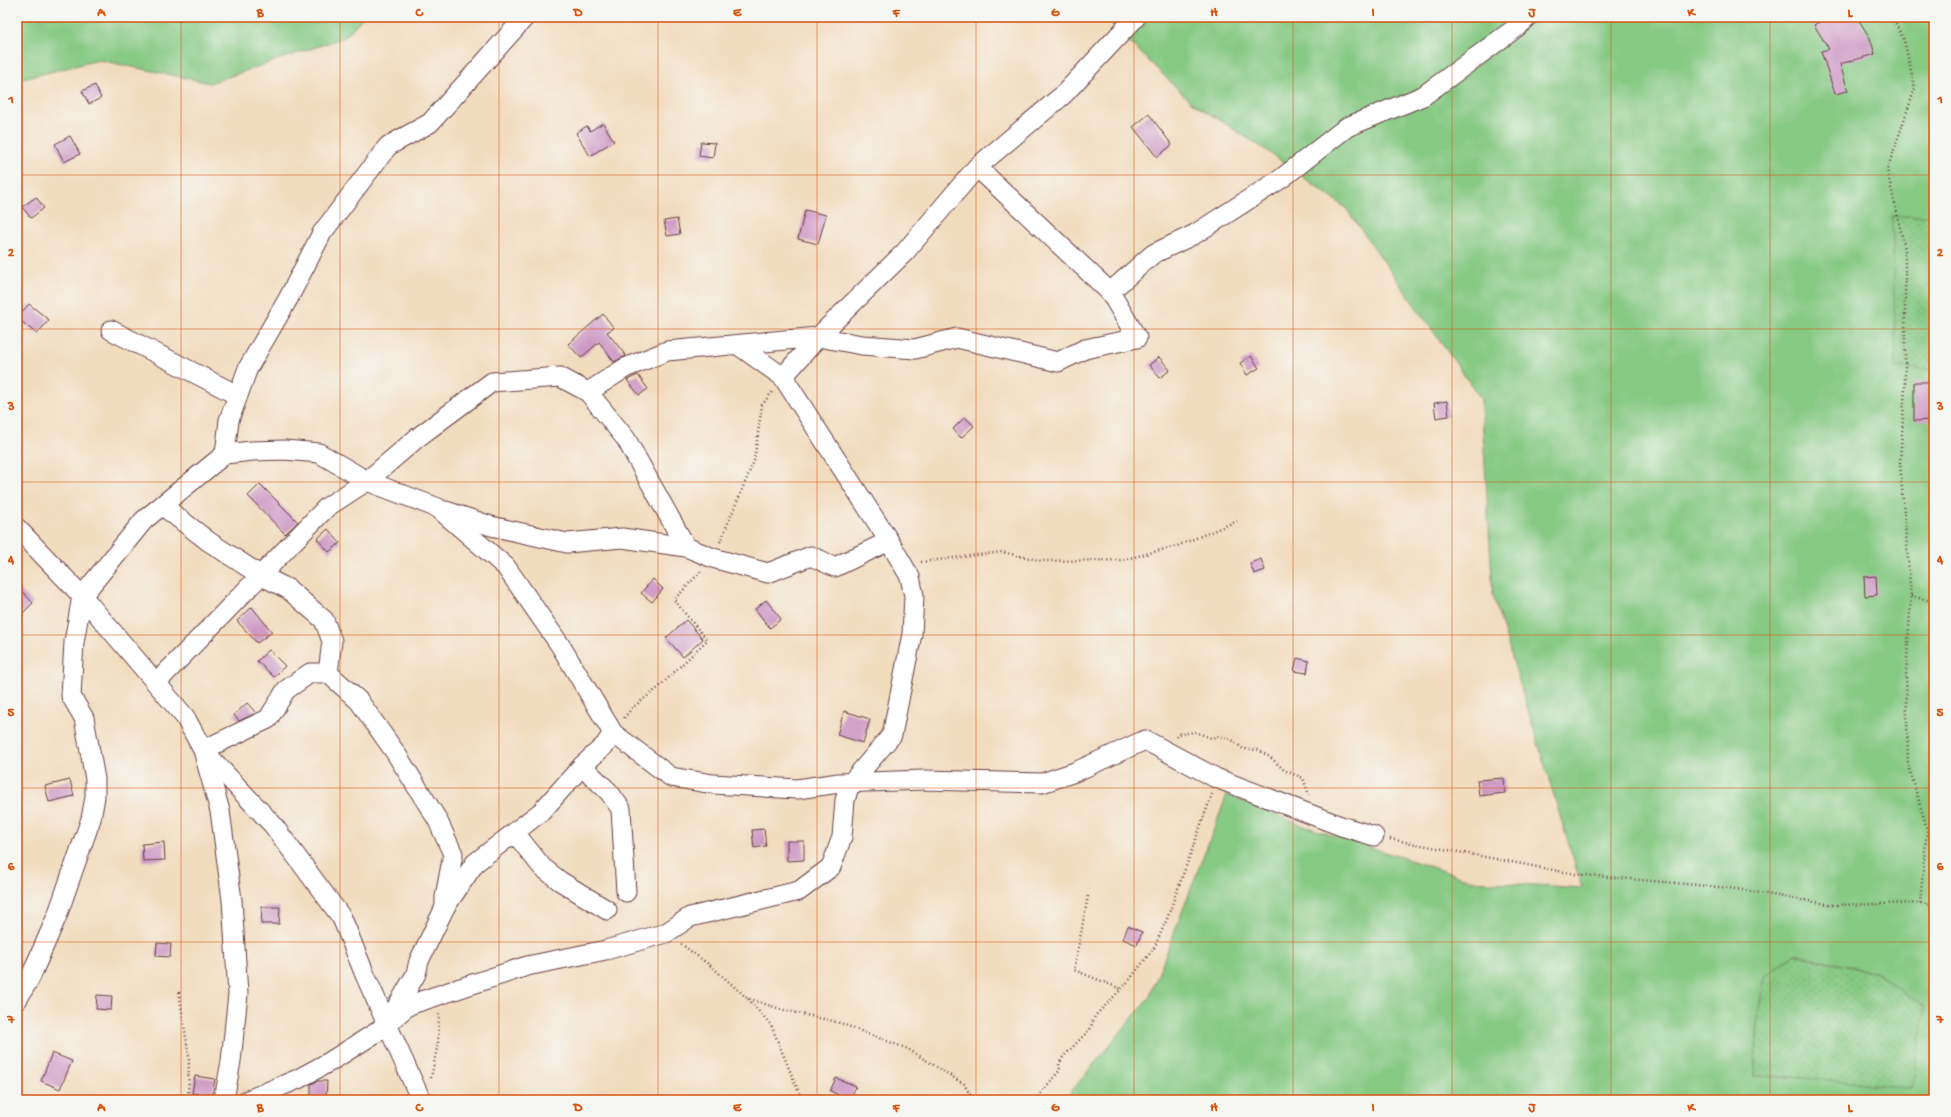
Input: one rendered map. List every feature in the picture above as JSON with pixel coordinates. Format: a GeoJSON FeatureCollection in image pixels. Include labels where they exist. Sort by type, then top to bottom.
{"type":"FeatureCollection","features":[{"type":"Feature","properties":{"kind":"street"},"geometry":{"type":"LineString","coordinates":[[225,454],[229,420],[248,368],[288,299],[322,233],[388,146],[430,123],[525,17]]}},
{"type":"Feature","properties":{"kind":"street"},"geometry":{"type":"LineString","coordinates":[[783,377],[818,337],[905,252],[977,167],[1062,95],[1136,17]]}},
{"type":"Feature","properties":{"kind":"street"},"geometry":{"type":"LineString","coordinates":[[1110,292],[1153,254],[1195,234],[1282,178],[1347,127],[1423,96],[1517,27],[1528,17]]}},
{"type":"Feature","properties":{"kind":"street"},"geometry":{"type":"LineString","coordinates":[[588,392],[625,368],[667,351],[818,337],[862,345],[915,349],[957,338],[1058,362],[1085,349],[1138,338],[1110,292],[977,167]]}},
{"type":"Feature","properties":{"kind":"street"},"geometry":{"type":"LineString","coordinates":[[111,330],[237,395]]}},
{"type":"Feature","properties":{"kind":"street"},"geometry":{"type":"LineString","coordinates":[[248,1100],[298,1079],[378,1032],[409,1005],[527,966],[606,950],[666,933],[690,917],[799,891],[830,867],[842,838],[845,800],[850,784],[892,735],[912,627],[914,596],[910,577],[889,541],[783,377],[738,345]]}},
{"type":"Feature","properties":{"kind":"street"},"geometry":{"type":"LineString","coordinates":[[157,682],[327,507],[367,481],[417,438],[492,382],[560,377],[588,392],[626,439],[686,547]]}},
{"type":"Feature","properties":{"kind":"street"},"geometry":{"type":"LineString","coordinates":[[17,1000],[30,978],[57,916],[91,819],[95,797],[95,779],[84,718],[71,696],[74,642],[82,596],[144,520],[225,454],[252,450],[284,450],[319,453],[367,481],[491,526],[568,543],[622,538],[686,547],[713,558],[768,573],[811,556],[835,568],[889,541]]}},
{"type":"Feature","properties":{"kind":"street"},"geometry":{"type":"LineString","coordinates":[[163,506],[208,541],[260,575],[288,589],[324,620],[332,641],[328,673]]}},
{"type":"Feature","properties":{"kind":"street"},"geometry":{"type":"LineString","coordinates":[[438,508],[506,567],[560,645],[613,733],[671,778],[713,784],[797,789],[839,783],[850,784],[924,780],[1042,783],[1075,772],[1144,740],[1222,780],[1341,826],[1374,836]]}},
{"type":"Feature","properties":{"kind":"street"},"geometry":{"type":"LineString","coordinates":[[17,528],[82,596],[157,682],[186,717],[204,750],[220,811],[232,900],[238,994],[231,1061],[224,1100]]}},
{"type":"Feature","properties":{"kind":"street"},"geometry":{"type":"LineString","coordinates":[[204,750],[268,719],[286,690],[310,673],[328,673],[359,701],[395,752],[437,819],[453,854],[445,898],[445,907]]}},
{"type":"Feature","properties":{"kind":"street"},"geometry":{"type":"LineString","coordinates":[[388,1024],[416,974],[419,961],[445,907],[475,863],[542,811],[582,766],[605,745],[613,733]]}},
{"type":"Feature","properties":{"kind":"street"},"geometry":{"type":"LineString","coordinates":[[204,750],[273,824],[342,918],[365,975],[421,1100]]}},
{"type":"Feature","properties":{"kind":"street"},"geometry":{"type":"LineString","coordinates":[[582,766],[609,792],[621,809],[626,892]]}},
{"type":"Feature","properties":{"kind":"street"},"geometry":{"type":"LineString","coordinates":[[515,833],[542,867],[560,881],[607,910]]}},
{"type":"Feature","properties":{"kind":"path"},"geometry":{"type":"LineString","coordinates":[[1892,17],[1904,40],[1915,88],[1887,170],[1905,249],[1905,388],[1900,463],[1911,596],[1906,673],[1908,764],[1927,829],[1920,903]]}},
{"type":"Feature","properties":{"kind":"path"},"geometry":{"type":"LineString","coordinates":[[902,564],[1002,552],[1042,561],[1122,560],[1177,546],[1238,520]]}},
{"type":"Feature","properties":{"kind":"path"},"geometry":{"type":"LineString","coordinates":[[1911,596],[1934,602]]}},
{"type":"Feature","properties":{"kind":"path"},"geometry":{"type":"LineString","coordinates":[[1152,744],[1156,738],[1175,738],[1179,734],[1195,732],[1211,738],[1220,736],[1234,741],[1243,749],[1258,750],[1270,756],[1284,770],[1303,778],[1309,795],[1324,819]]}},
{"type":"Feature","properties":{"kind":"path"},"geometry":{"type":"LineString","coordinates":[[1035,1100],[1060,1070],[1059,1064],[1063,1057],[1090,1029],[1095,1016],[1121,989],[1154,948],[1167,919],[1214,788],[1222,780]]}},
{"type":"Feature","properties":{"kind":"path"},"geometry":{"type":"LineString","coordinates":[[1374,836],[1575,874],[1730,888],[1833,905],[1920,903],[1934,905]]}},
{"type":"Feature","properties":{"kind":"path"},"geometry":{"type":"LineString","coordinates":[[1088,896],[1074,970],[1121,989]]}},
{"type":"Feature","properties":{"kind":"path"},"geometry":{"type":"LineString","coordinates":[[666,933],[711,966],[747,998],[771,1025],[802,1100]]}},
{"type":"Feature","properties":{"kind":"path"},"geometry":{"type":"LineString","coordinates":[[179,992],[189,1057],[188,1100]]}},
{"type":"Feature","properties":{"kind":"path"},"geometry":{"type":"LineString","coordinates":[[431,1079],[438,1043],[439,996]]}},
{"type":"Feature","properties":{"kind":"path"},"geometry":{"type":"LineString","coordinates":[[747,998],[780,1009],[837,1022],[908,1049],[964,1084],[973,1100]]}},
{"type":"Feature","properties":{"kind":"green space"},"geometry":{"type":"Polygon","coordinates":[[[17,17],[363,17],[345,37],[210,83],[99,60],[17,80],[17,17]]]}},
{"type":"Feature","properties":{"kind":"green space"},"geometry":{"type":"Polygon","coordinates":[[[1104,17],[1934,17],[1934,1100],[1064,1100],[1149,998],[1227,795],[1304,826],[1475,881],[1582,888],[1493,595],[1481,399],[1346,208],[1266,150],[1191,102],[1104,17]],[[1795,954],[1765,977],[1759,1009],[1754,1076],[1811,1078],[1877,973],[1795,954]]]}},
{"type":"Feature","properties":{"kind":"green space"},"geometry":{"type":"Polygon","coordinates":[[[1892,216],[1934,216],[1934,370],[1896,367],[1892,216]]]}},
{"type":"Feature","properties":{"kind":"green space"},"geometry":{"type":"Polygon","coordinates":[[[1794,954],[1877,973],[1925,1007],[1912,1088],[1811,1078],[1754,1076],[1759,1009],[1765,977],[1794,954]]]}},
{"type":"Feature","properties":{"kind":"building"},"geometry":{"type":"Polygon","coordinates":[[[1827,17],[1857,17],[1870,38],[1875,54],[1840,64],[1848,91],[1835,94],[1821,51],[1829,49],[1814,25],[1827,17]]]}},
{"type":"Feature","properties":{"kind":"building"},"geometry":{"type":"Polygon","coordinates":[[[95,85],[101,98],[89,104],[82,91],[95,85]]]}},
{"type":"Feature","properties":{"kind":"building"},"geometry":{"type":"Polygon","coordinates":[[[1149,114],[1172,145],[1157,157],[1133,127],[1149,114]]]}},
{"type":"Feature","properties":{"kind":"building"},"geometry":{"type":"Polygon","coordinates":[[[603,123],[614,141],[590,156],[576,133],[587,126],[590,131],[603,123]]]}},
{"type":"Feature","properties":{"kind":"building"},"geometry":{"type":"Polygon","coordinates":[[[70,136],[80,154],[64,162],[55,144],[70,136]]]}},
{"type":"Feature","properties":{"kind":"building"},"geometry":{"type":"Polygon","coordinates":[[[701,142],[715,143],[713,158],[699,156],[701,142]]]}},
{"type":"Feature","properties":{"kind":"building"},"geometry":{"type":"Polygon","coordinates":[[[36,197],[44,208],[31,218],[22,207],[36,197]]]}},
{"type":"Feature","properties":{"kind":"building"},"geometry":{"type":"Polygon","coordinates":[[[805,210],[826,215],[818,244],[798,239],[805,210]]]}},
{"type":"Feature","properties":{"kind":"building"},"geometry":{"type":"Polygon","coordinates":[[[677,219],[680,234],[667,236],[664,221],[677,219]]]}},
{"type":"Feature","properties":{"kind":"building"},"geometry":{"type":"Polygon","coordinates":[[[29,304],[49,320],[37,334],[17,318],[29,304]]]}},
{"type":"Feature","properties":{"kind":"building"},"geometry":{"type":"Polygon","coordinates":[[[603,314],[614,328],[607,332],[626,356],[614,362],[599,342],[581,358],[568,344],[603,314]]]}},
{"type":"Feature","properties":{"kind":"building"},"geometry":{"type":"Polygon","coordinates":[[[1251,356],[1259,368],[1247,375],[1240,363],[1251,356]]]}},
{"type":"Feature","properties":{"kind":"building"},"geometry":{"type":"Polygon","coordinates":[[[1159,357],[1170,370],[1160,378],[1149,365],[1159,357]]]}},
{"type":"Feature","properties":{"kind":"building"},"geometry":{"type":"Polygon","coordinates":[[[638,375],[648,389],[639,395],[627,380],[638,375]]]}},
{"type":"Feature","properties":{"kind":"building"},"geometry":{"type":"Polygon","coordinates":[[[1914,382],[1932,382],[1932,420],[1914,421],[1914,382]]]}},
{"type":"Feature","properties":{"kind":"building"},"geometry":{"type":"Polygon","coordinates":[[[1447,401],[1449,416],[1436,418],[1434,403],[1447,401]]]}},
{"type":"Feature","properties":{"kind":"building"},"geometry":{"type":"Polygon","coordinates":[[[965,417],[974,426],[961,438],[953,429],[965,417]]]}},
{"type":"Feature","properties":{"kind":"building"},"geometry":{"type":"Polygon","coordinates":[[[260,484],[298,522],[285,534],[248,496],[260,484]]]}},
{"type":"Feature","properties":{"kind":"building"},"geometry":{"type":"Polygon","coordinates":[[[328,529],[340,543],[329,552],[317,539],[328,529]]]}},
{"type":"Feature","properties":{"kind":"building"},"geometry":{"type":"Polygon","coordinates":[[[1261,559],[1265,570],[1254,574],[1250,563],[1261,559]]]}},
{"type":"Feature","properties":{"kind":"building"},"geometry":{"type":"Polygon","coordinates":[[[1876,576],[1877,595],[1865,596],[1864,577],[1876,576]]]}},
{"type":"Feature","properties":{"kind":"building"},"geometry":{"type":"Polygon","coordinates":[[[653,579],[663,589],[652,602],[641,593],[653,579]]]}},
{"type":"Feature","properties":{"kind":"building"},"geometry":{"type":"Polygon","coordinates":[[[17,586],[33,603],[17,619],[17,586]]]}},
{"type":"Feature","properties":{"kind":"building"},"geometry":{"type":"Polygon","coordinates":[[[766,600],[781,619],[770,628],[755,609],[766,600]]]}},
{"type":"Feature","properties":{"kind":"building"},"geometry":{"type":"Polygon","coordinates":[[[252,607],[272,632],[257,643],[237,621],[252,607]]]}},
{"type":"Feature","properties":{"kind":"building"},"geometry":{"type":"Polygon","coordinates":[[[686,620],[703,639],[683,657],[666,638],[686,620]]]}},
{"type":"Feature","properties":{"kind":"building"},"geometry":{"type":"Polygon","coordinates":[[[269,650],[285,666],[274,677],[257,661],[269,650]]]}},
{"type":"Feature","properties":{"kind":"building"},"geometry":{"type":"Polygon","coordinates":[[[1297,658],[1309,661],[1307,673],[1294,671],[1297,658]]]}},
{"type":"Feature","properties":{"kind":"building"},"geometry":{"type":"Polygon","coordinates":[[[247,703],[256,713],[239,721],[234,715],[247,703]]]}},
{"type":"Feature","properties":{"kind":"building"},"geometry":{"type":"Polygon","coordinates":[[[844,711],[870,719],[863,743],[837,735],[844,711]]]}},
{"type":"Feature","properties":{"kind":"building"},"geometry":{"type":"Polygon","coordinates":[[[1504,778],[1505,793],[1479,796],[1477,780],[1504,778]]]}},
{"type":"Feature","properties":{"kind":"building"},"geometry":{"type":"Polygon","coordinates":[[[70,780],[74,796],[49,802],[45,786],[70,780]]]}},
{"type":"Feature","properties":{"kind":"building"},"geometry":{"type":"Polygon","coordinates":[[[764,829],[766,846],[754,848],[752,830],[764,829]]]}},
{"type":"Feature","properties":{"kind":"building"},"geometry":{"type":"Polygon","coordinates":[[[787,841],[804,841],[804,860],[787,861],[787,841]]]}},
{"type":"Feature","properties":{"kind":"building"},"geometry":{"type":"Polygon","coordinates":[[[164,842],[165,860],[143,861],[142,844],[164,842]]]}},
{"type":"Feature","properties":{"kind":"building"},"geometry":{"type":"Polygon","coordinates":[[[262,907],[280,907],[279,924],[261,924],[262,907]]]}},
{"type":"Feature","properties":{"kind":"building"},"geometry":{"type":"Polygon","coordinates":[[[1128,926],[1142,932],[1137,945],[1123,939],[1128,926]]]}},
{"type":"Feature","properties":{"kind":"building"},"geometry":{"type":"Polygon","coordinates":[[[157,943],[171,944],[170,957],[156,956],[157,943]]]}},
{"type":"Feature","properties":{"kind":"building"},"geometry":{"type":"Polygon","coordinates":[[[97,995],[112,996],[111,1010],[96,1009],[97,995]]]}},
{"type":"Feature","properties":{"kind":"building"},"geometry":{"type":"Polygon","coordinates":[[[52,1053],[72,1061],[60,1089],[41,1081],[52,1053]]]}},
{"type":"Feature","properties":{"kind":"building"},"geometry":{"type":"Polygon","coordinates":[[[195,1076],[215,1079],[212,1097],[192,1093],[195,1076]]]}},
{"type":"Feature","properties":{"kind":"building"},"geometry":{"type":"Polygon","coordinates":[[[836,1078],[856,1086],[850,1100],[830,1091],[836,1078]]]}},
{"type":"Feature","properties":{"kind":"building"},"geometry":{"type":"Polygon","coordinates":[[[318,1081],[327,1081],[326,1100],[311,1100],[311,1084],[318,1081]]]}}]}
